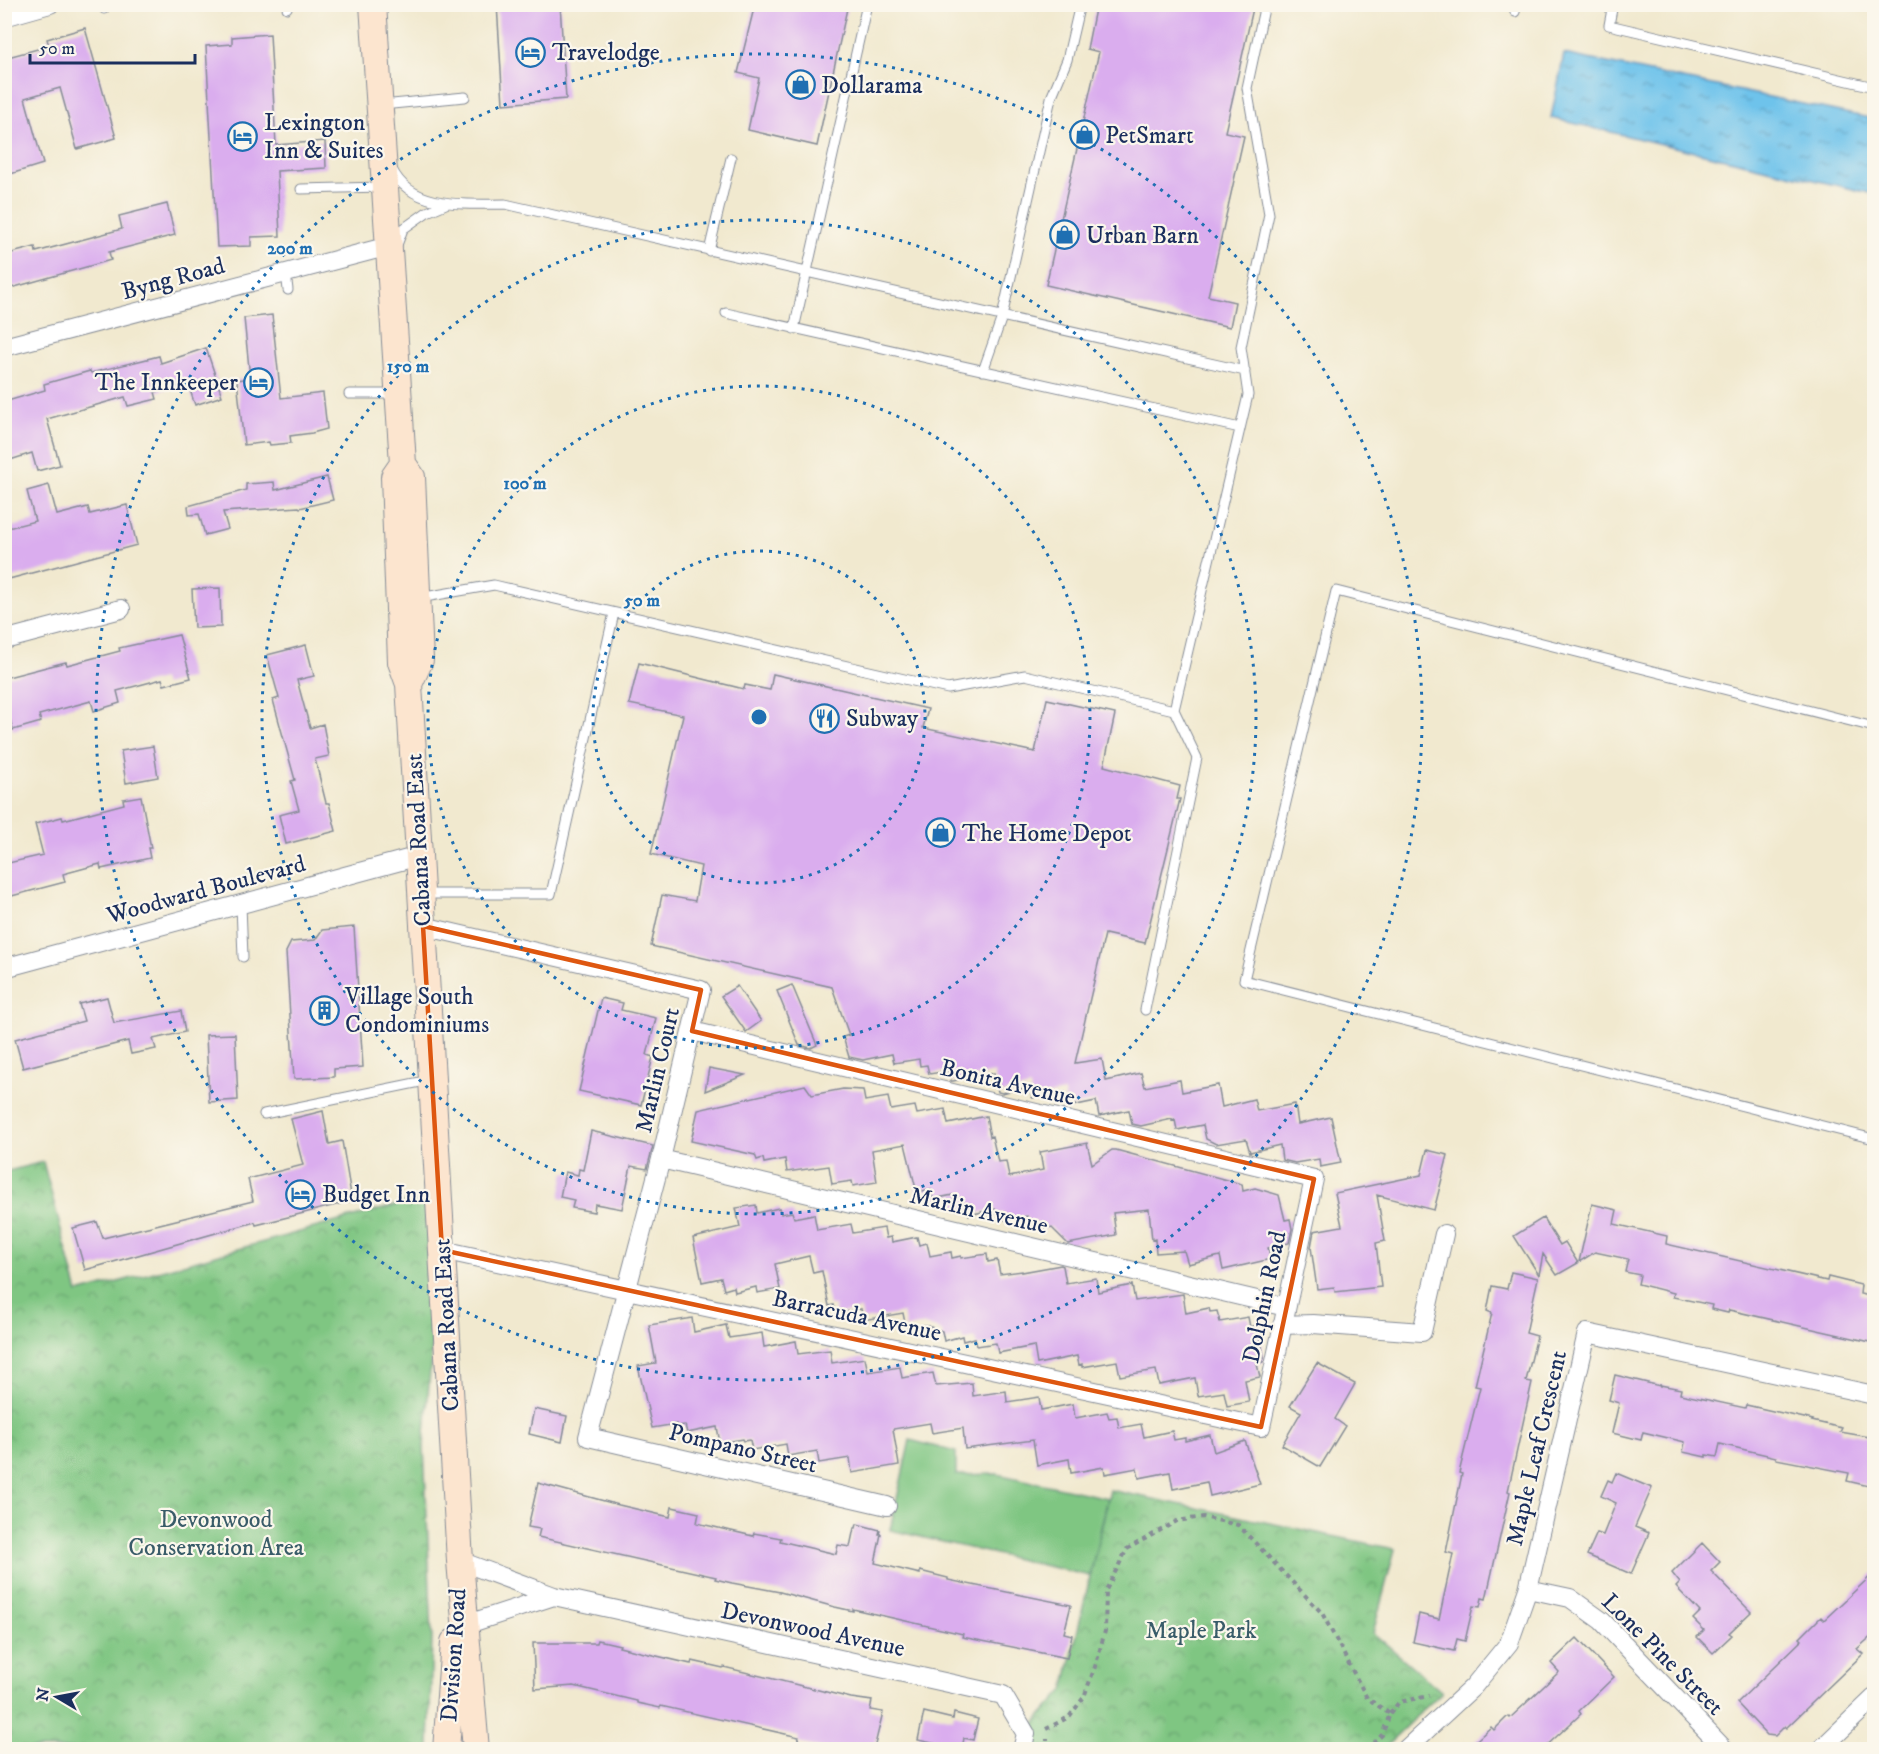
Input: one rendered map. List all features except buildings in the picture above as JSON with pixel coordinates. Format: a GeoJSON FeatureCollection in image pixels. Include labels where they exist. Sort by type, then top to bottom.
{"type":"FeatureCollection","features":[{"type":"Feature","properties":{"kind":"main road","name":"Cabana Road East"},"geometry":{"type":"LineString","coordinates":[[373,4],[403,464],[412,477],[408,600],[420,660],[409,684],[460,1561],[476,1749]]}},
{"type":"Feature","properties":{"kind":"main road","name":"Division Road"},"geometry":{"type":"LineString","coordinates":[[446,1749],[460,1561]]}},
{"type":"Feature","properties":{"kind":"street"},"geometry":{"type":"LineString","coordinates":[[4,17],[23,8],[50,4]]}},
{"type":"Feature","properties":{"kind":"street","name":"Byng Road"},"geometry":{"type":"LineString","coordinates":[[4,347],[287,281],[389,254]]}},
{"type":"Feature","properties":{"kind":"street"},"geometry":{"type":"LineString","coordinates":[[4,640],[121,609]]}},
{"type":"Feature","properties":{"kind":"street","name":"Woodward Boulevard"},"geometry":{"type":"LineString","coordinates":[[4,968],[419,856]]}},
{"type":"Feature","properties":{"kind":"street","name":"Marlin Court"},"geometry":{"type":"LineString","coordinates":[[423,926],[700,990],[661,1159],[588,1437]]}},
{"type":"Feature","properties":{"kind":"street","name":"Bonita Avenue"},"geometry":{"type":"LineString","coordinates":[[692,1031],[1314,1179]]}},
{"type":"Feature","properties":{"kind":"street","name":"Marlin Avenue"},"geometry":{"type":"LineString","coordinates":[[661,1159],[1313,1323],[1422,1332],[1444,1234]]}},
{"type":"Feature","properties":{"kind":"street","name":"Dolphin Road"},"geometry":{"type":"LineString","coordinates":[[1261,1427],[1314,1179]]}},
{"type":"Feature","properties":{"kind":"street","name":"Barracuda Avenue"},"geometry":{"type":"LineString","coordinates":[[442,1250],[1261,1427]]}},
{"type":"Feature","properties":{"kind":"street","name":"Maple Leaf Crescent"},"geometry":{"type":"LineString","coordinates":[[1405,1749],[1473,1687],[1509,1643],[1528,1589],[1587,1332],[1875,1395]]}},
{"type":"Feature","properties":{"kind":"street","name":"Pompano Street"},"geometry":{"type":"LineString","coordinates":[[588,1437],[887,1506]]}},
{"type":"Feature","properties":{"kind":"street","name":"Devonwood Avenue"},"geometry":{"type":"LineString","coordinates":[[460,1561],[554,1596],[1003,1695],[1026,1734],[1022,1749]]}},
{"type":"Feature","properties":{"kind":"street","name":"Lone Pine Street"},"geometry":{"type":"LineString","coordinates":[[1528,1589],[1570,1598],[1602,1621],[1725,1749]]}},
{"type":"Feature","properties":{"kind":"street"},"geometry":{"type":"LineString","coordinates":[[465,1625],[554,1596]]}},
{"type":"Feature","properties":{"kind":"street"},"geometry":{"type":"LineString","coordinates":[[1820,1749],[1875,1698]]}},
{"type":"Feature","properties":{"kind":"lane"},"geometry":{"type":"LineString","coordinates":[[794,329],[867,4]]}},
{"type":"Feature","properties":{"kind":"lane"},"geometry":{"type":"LineString","coordinates":[[983,371],[1002,317],[1051,98],[1067,60],[1080,4]]}},
{"type":"Feature","properties":{"kind":"lane"},"geometry":{"type":"LineString","coordinates":[[1145,1010],[1197,758],[1174,710],[1248,395],[1241,346],[1269,214],[1247,88],[1265,4]]}},
{"type":"Feature","properties":{"kind":"lane"},"geometry":{"type":"LineString","coordinates":[[1613,4],[1609,25],[1875,87]]}},
{"type":"Feature","properties":{"kind":"lane"},"geometry":{"type":"LineString","coordinates":[[380,105],[465,97]]}},
{"type":"Feature","properties":{"kind":"lane"},"geometry":{"type":"LineString","coordinates":[[383,148],[397,178],[420,196],[448,203],[505,204],[1245,371]]}},
{"type":"Feature","properties":{"kind":"lane"},"geometry":{"type":"LineString","coordinates":[[709,251],[731,158]]}},
{"type":"Feature","properties":{"kind":"lane"},"geometry":{"type":"LineString","coordinates":[[301,189],[385,187]]}},
{"type":"Feature","properties":{"kind":"lane"},"geometry":{"type":"LineString","coordinates":[[389,254],[403,229],[427,212],[448,203]]}},
{"type":"Feature","properties":{"kind":"lane"},"geometry":{"type":"LineString","coordinates":[[726,313],[1240,428]]}},
{"type":"Feature","properties":{"kind":"lane"},"geometry":{"type":"LineString","coordinates":[[349,394],[399,394]]}},
{"type":"Feature","properties":{"kind":"lane"},"geometry":{"type":"LineString","coordinates":[[408,600],[494,585],[948,689],[1025,675],[1174,710]]}},
{"type":"Feature","properties":{"kind":"lane"},"geometry":{"type":"LineString","coordinates":[[1875,727],[1336,591],[1244,980],[1875,1139]]}},
{"type":"Feature","properties":{"kind":"lane"},"geometry":{"type":"LineString","coordinates":[[422,894],[551,894],[614,613]]}},
{"type":"Feature","properties":{"kind":"lane"},"geometry":{"type":"LineString","coordinates":[[241,905],[243,957]]}},
{"type":"Feature","properties":{"kind":"lane"},"geometry":{"type":"LineString","coordinates":[[264,1114],[432,1079]]}},
{"type":"Feature","properties":{"kind":"path"},"geometry":{"type":"LineString","coordinates":[[1047,1749],[1046,1728],[1069,1717],[1084,1697],[1105,1631],[1106,1590],[1127,1549],[1177,1521],[1203,1517],[1238,1526],[1322,1613],[1367,1698],[1390,1714]]}},
{"type":"Feature","properties":{"kind":"path"},"geometry":{"type":"LineString","coordinates":[[1366,1749],[1382,1735],[1390,1714],[1399,1701],[1429,1696]]}},
{"type":"Feature","properties":{"kind":"highlighted area"},"geometry":{"type":"Polygon","coordinates":[[[423,926],[701,990],[692,1031],[1314,1179],[1261,1427],[442,1250],[423,926]]]}},
{"type":"Feature","properties":{"kind":"green space","name":"Devonwood Conservation Area"},"geometry":{"type":"Polygon","coordinates":[[[43,1162],[78,1293],[430,1196],[434,1321],[424,1446],[432,1637],[429,1749],[5,1749],[4,1172],[43,1162]]]}},
{"type":"Feature","properties":{"kind":"green space"},"geometry":{"type":"Polygon","coordinates":[[[910,1440],[956,1452],[956,1475],[997,1474],[1108,1498],[1090,1576],[890,1530],[910,1440]]]}},
{"type":"Feature","properties":{"kind":"green space","name":"Maple Park"},"geometry":{"type":"Polygon","coordinates":[[[1110,1490],[1395,1549],[1373,1633],[1442,1692],[1382,1749],[1034,1749],[1037,1733],[1035,1723],[1064,1690],[1110,1490]]]}},
{"type":"Feature","properties":{"kind":"water"},"geometry":{"type":"Polygon","coordinates":[[[1564,54],[1874,119],[1874,194],[1551,118],[1564,54]]]}},
{"type":"Feature","properties":{"kind":"place","name":"Travelodge"},"geometry":{"type":"Point","coordinates":[531,52]}},
{"type":"Feature","properties":{"kind":"place","name":"Dollarama"},"geometry":{"type":"Point","coordinates":[800,85]}},
{"type":"Feature","properties":{"kind":"place","name":"PetSmart"},"geometry":{"type":"Point","coordinates":[1084,135]}},
{"type":"Feature","properties":{"kind":"place","name":"Lexington Inn & Suites"},"geometry":{"type":"Point","coordinates":[243,136]}},
{"type":"Feature","properties":{"kind":"place","name":"Urban Barn"},"geometry":{"type":"Point","coordinates":[1065,235]}},
{"type":"Feature","properties":{"kind":"place","name":"The Innkeeper"},"geometry":{"type":"Point","coordinates":[259,382]}},
{"type":"Feature","properties":{"kind":"place","name":"Subway"},"geometry":{"type":"Point","coordinates":[825,718]}},
{"type":"Feature","properties":{"kind":"place","name":"The Home Depot"},"geometry":{"type":"Point","coordinates":[941,833]}},
{"type":"Feature","properties":{"kind":"place","name":"Village South Condominiums"},"geometry":{"type":"Point","coordinates":[324,1010]}},
{"type":"Feature","properties":{"kind":"place","name":"Budget Inn"},"geometry":{"type":"Point","coordinates":[301,1194]}}]}
